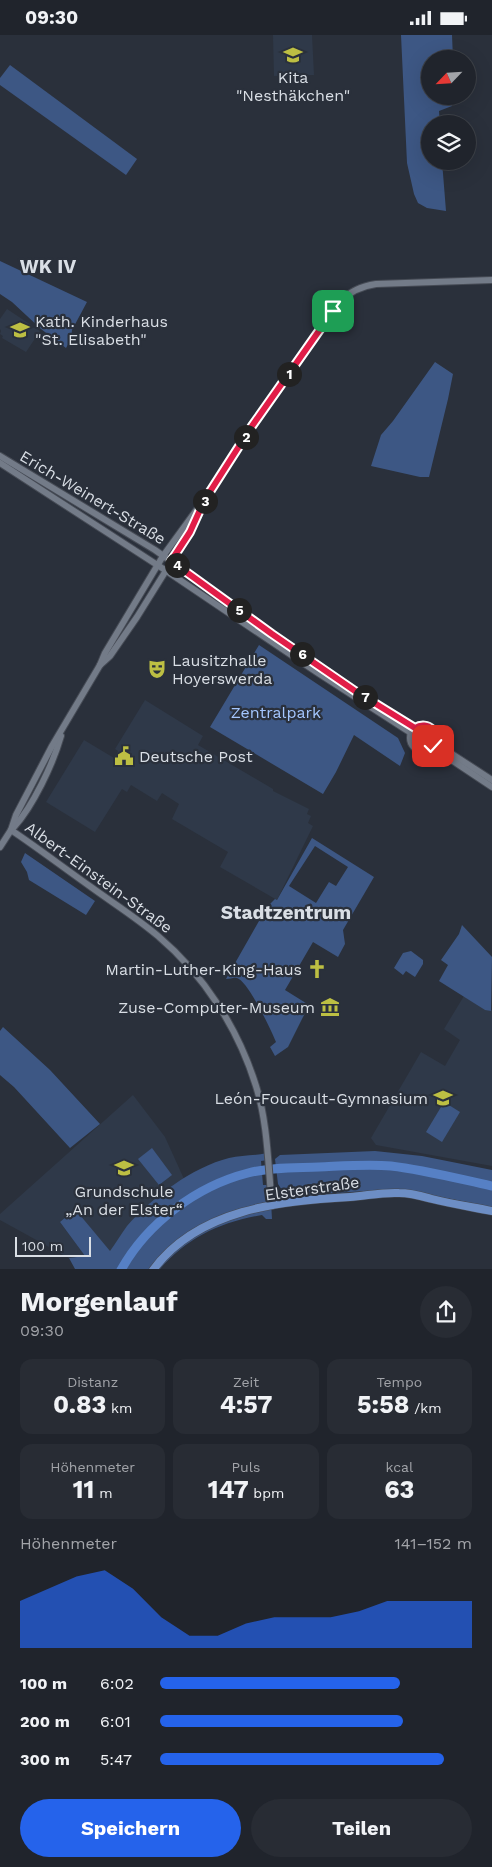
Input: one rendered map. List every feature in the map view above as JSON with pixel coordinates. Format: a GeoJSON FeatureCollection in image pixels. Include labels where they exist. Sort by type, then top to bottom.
{"type":"FeatureCollection","features":[{"type":"Feature","properties":{"kind":"main road","name":"Elsterstraße"},"geometry":{"type":"LineString","coordinates":[[153,1269],[169,1250],[202,1227],[221,1219],[272,1206],[379,1193],[399,1193],[416,1194],[492,1211]]}},
{"type":"Feature","properties":{"kind":"street"},"geometry":{"type":"LineString","coordinates":[[100,665],[113,653],[190,532],[204,501],[252,426],[340,301],[358,289],[376,284],[492,280]]}},
{"type":"Feature","properties":{"kind":"street","name":"Erich-Weinert-Straße"},"geometry":{"type":"LineString","coordinates":[[0,456],[171,561],[214,590],[242,613],[413,730]]}},
{"type":"Feature","properties":{"kind":"street","name":"Erich-Weinert-Straße"},"geometry":{"type":"LineString","coordinates":[[0,463],[158,565],[268,641],[413,730]]}},
{"type":"Feature","properties":{"kind":"street"},"geometry":{"type":"LineString","coordinates":[[0,847],[11,830],[21,806],[64,726],[100,665],[104,653],[163,556],[191,515],[204,501]]}},
{"type":"Feature","properties":{"kind":"street"},"geometry":{"type":"LineString","coordinates":[[422,725],[430,727],[435,734],[433,745],[424,751],[416,749],[411,742],[413,730],[422,725]]}},
{"type":"Feature","properties":{"kind":"street"},"geometry":{"type":"LineString","coordinates":[[433,745],[492,780]]}},
{"type":"Feature","properties":{"kind":"street"},"geometry":{"type":"LineString","coordinates":[[433,745],[492,787]]}},
{"type":"Feature","properties":{"kind":"street","name":"Albert-Einstein-Straße"},"geometry":{"type":"LineString","coordinates":[[11,830],[156,934],[171,947],[206,987],[229,1023],[253,1077],[261,1102],[272,1206]]}},
{"type":"Feature","properties":{"kind":"shaded area","name":"Kita \"Nesthäkchen\""},"geometry":{"type":"Polygon","coordinates":[[[273,35],[312,35],[314,75],[274,76],[273,35]]]}},
{"type":"Feature","properties":{"kind":"shaded area","name":"Kath. Kinderhaus \"St. Elisabeth\""},"geometry":{"type":"Polygon","coordinates":[[[7,309],[40,331],[26,352],[2,338],[3,336],[0,334],[0,319],[7,309]]]}},
{"type":"Feature","properties":{"kind":"shaded area"},"geometry":{"type":"Polygon","coordinates":[[[145,700],[203,736],[198,745],[273,789],[273,791],[309,809],[307,814],[311,816],[308,823],[313,826],[277,900],[220,867],[228,852],[172,819],[179,804],[162,793],[157,801],[131,785],[127,792],[122,789],[95,832],[46,802],[84,740],[114,758],[118,751],[115,749],[145,700]]]}},
{"type":"Feature","properties":{"kind":"shaded area","name":"León-Foucault-Gymnasium"},"geometry":{"type":"Polygon","coordinates":[[[464,996],[485,1010],[492,1010],[492,1166],[376,1145],[371,1138],[421,1052],[445,1066],[460,1040],[444,1029],[464,996]]]}},
{"type":"Feature","properties":{"kind":"shaded area","name":"Grundschule „An der Elster“"},"geometry":{"type":"Polygon","coordinates":[[[133,1095],[165,1137],[184,1179],[151,1202],[127,1227],[110,1252],[75,1209],[60,1222],[85,1256],[69,1258],[0,1220],[0,1214],[133,1095]]]}},
{"type":"Feature","properties":{"kind":"green space"},"geometry":{"type":"Polygon","coordinates":[[[401,35],[452,35],[453,50],[421,50],[421,105],[452,105],[439,111],[439,115],[421,115],[421,170],[443,170],[446,211],[427,208],[418,203],[407,163],[401,35]]]}},
{"type":"Feature","properties":{"kind":"green space"},"geometry":{"type":"Polygon","coordinates":[[[10,65],[137,159],[126,175],[0,85],[0,78],[10,65]]]}},
{"type":"Feature","properties":{"kind":"green space"},"geometry":{"type":"Polygon","coordinates":[[[0,261],[87,302],[72,330],[71,339],[66,348],[0,294],[0,261]]]}},
{"type":"Feature","properties":{"kind":"green space"},"geometry":{"type":"Polygon","coordinates":[[[435,362],[453,374],[429,477],[420,477],[371,466],[381,435],[435,362]]]}},
{"type":"Feature","properties":{"kind":"green space","name":"Zentralpark"},"geometry":{"type":"Polygon","coordinates":[[[259,645],[398,738],[405,753],[400,766],[354,735],[323,794],[210,727],[259,645]]]}},
{"type":"Feature","properties":{"kind":"green space"},"geometry":{"type":"Polygon","coordinates":[[[423,729],[429,732],[432,738],[429,744],[423,747],[417,744],[414,738],[417,732],[423,729]]]}},
{"type":"Feature","properties":{"kind":"green space"},"geometry":{"type":"Polygon","coordinates":[[[312,838],[374,877],[343,930],[345,944],[338,957],[313,942],[285,990],[309,1005],[288,1047],[275,1056],[270,1047],[276,1042],[253,996],[242,981],[237,978],[226,979],[267,907],[275,899],[277,900],[312,838]],[[315,846],[289,886],[316,903],[329,882],[336,886],[348,867],[315,846]]]}},
{"type":"Feature","properties":{"kind":"green space"},"geometry":{"type":"Polygon","coordinates":[[[25,853],[95,901],[86,915],[29,880],[21,862],[25,853]]]}},
{"type":"Feature","properties":{"kind":"green space"},"geometry":{"type":"Polygon","coordinates":[[[462,925],[492,957],[491,1011],[485,1010],[439,981],[448,965],[441,960],[459,934],[462,925]]]}},
{"type":"Feature","properties":{"kind":"green space"},"geometry":{"type":"Polygon","coordinates":[[[411,951],[423,960],[423,964],[415,977],[406,971],[403,975],[394,968],[403,953],[411,951]]]}},
{"type":"Feature","properties":{"kind":"green space"},"geometry":{"type":"Polygon","coordinates":[[[3,1027],[50,1070],[100,1124],[70,1148],[14,1087],[0,1075],[0,1031],[3,1027]]]}},
{"type":"Feature","properties":{"kind":"green space"},"geometry":{"type":"Polygon","coordinates":[[[444,1102],[460,1112],[442,1142],[426,1132],[444,1102]]]}},
{"type":"Feature","properties":{"kind":"green space"},"geometry":{"type":"Polygon","coordinates":[[[152,1148],[172,1175],[159,1185],[138,1159],[152,1148]]]}},
{"type":"Feature","properties":{"kind":"green space"},"geometry":{"type":"Polygon","coordinates":[[[375,1151],[422,1156],[492,1170],[492,1207],[399,1189],[286,1196],[278,1184],[275,1159],[280,1155],[375,1151]]]}},
{"type":"Feature","properties":{"kind":"green space"},"geometry":{"type":"Polygon","coordinates":[[[267,1153],[268,1160],[261,1161],[263,1185],[270,1185],[272,1219],[266,1219],[262,1215],[218,1227],[181,1248],[160,1269],[75,1269],[69,1258],[85,1256],[60,1222],[75,1209],[110,1251],[137,1215],[160,1195],[187,1176],[215,1162],[238,1156],[267,1153]]]}},
{"type":"Feature","properties":{"kind":"waterway"},"geometry":{"type":"LineString","coordinates":[[122,1269],[145,1237],[175,1209],[210,1187],[256,1171],[283,1168],[382,1165],[492,1186]]}},
{"type":"Feature","properties":{"kind":"place","name":"Kita \"Nesthäkchen\""},"geometry":{"type":"Point","coordinates":[293,55]}},
{"type":"Feature","properties":{"kind":"place","name":"Kath. Kinderhaus \"St. Elisabeth\""},"geometry":{"type":"Point","coordinates":[20,330]}},
{"type":"Feature","properties":{"kind":"place","name":"Lausitzhalle Hoyerswerda"},"geometry":{"type":"Point","coordinates":[157,669]}},
{"type":"Feature","properties":{"kind":"place","name":"Deutsche Post"},"geometry":{"type":"Point","coordinates":[124,756]}},
{"type":"Feature","properties":{"kind":"place","name":"Martin-Luther-King-Haus"},"geometry":{"type":"Point","coordinates":[317,969]}},
{"type":"Feature","properties":{"kind":"place","name":"Zuse-Computer-Museum"},"geometry":{"type":"Point","coordinates":[330,1007]}},
{"type":"Feature","properties":{"kind":"place","name":"León-Foucault-Gymnasium"},"geometry":{"type":"Point","coordinates":[443,1098]}},
{"type":"Feature","properties":{"kind":"place","name":"Grundschule „An der Elster“"},"geometry":{"type":"Point","coordinates":[124,1168]}},
{"type":"Feature","properties":{"kind":"district","name":"WK IV"},"geometry":{"type":"Point","coordinates":[48,266]}},
{"type":"Feature","properties":{"kind":"district","name":"Stadtzentrum"},"geometry":{"type":"Point","coordinates":[286,912]}},
{"type":"Feature","properties":{"kind":"route"},"geometry":{"type":"LineString","coordinates":[[333,311],[252,426],[204,501],[190,532],[171,561],[214,590],[242,613],[355,691],[415,728],[422,725],[430,727],[436,737],[433,746]]}}]}
